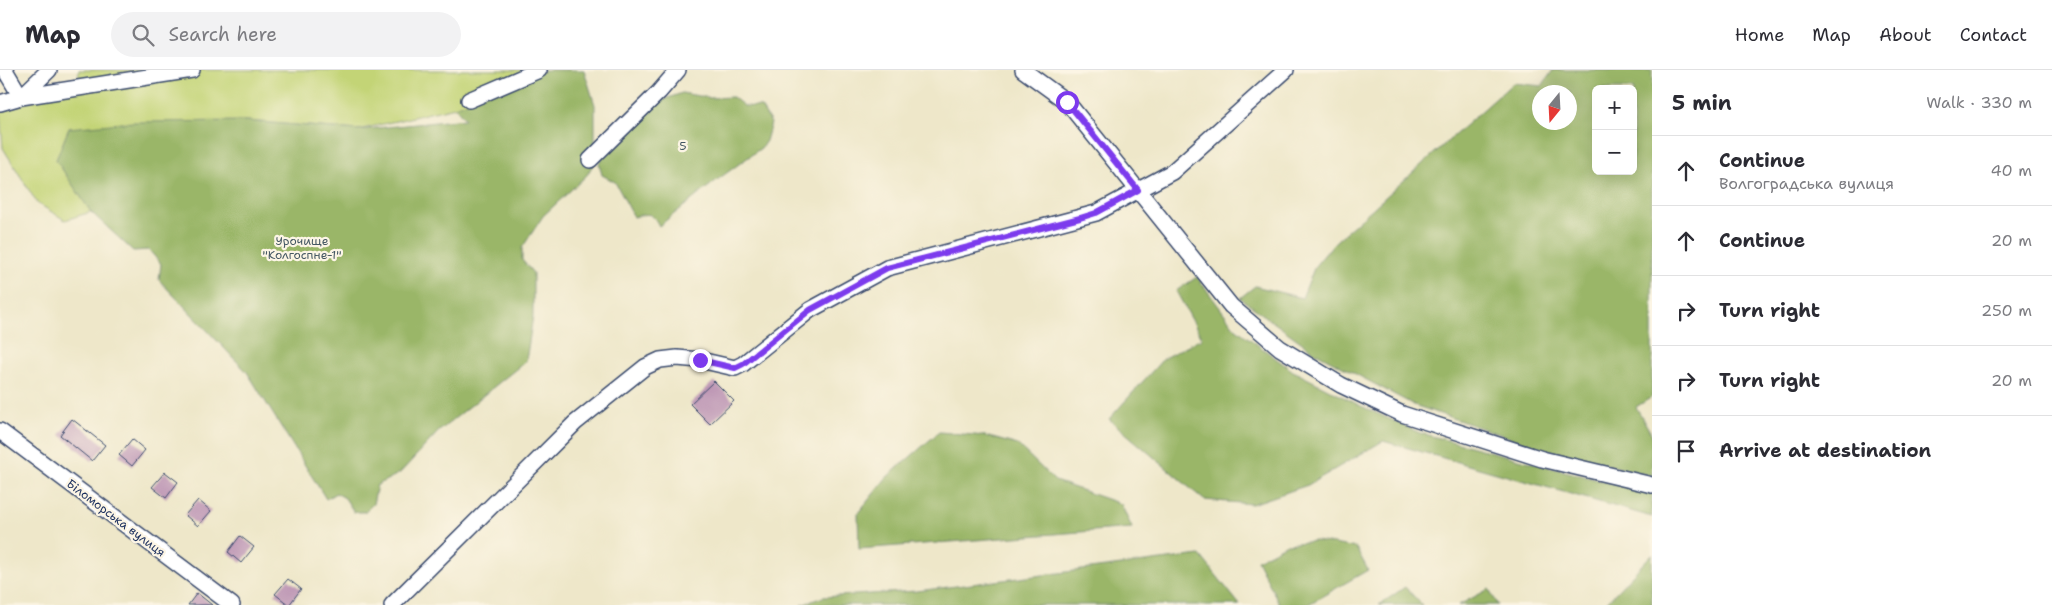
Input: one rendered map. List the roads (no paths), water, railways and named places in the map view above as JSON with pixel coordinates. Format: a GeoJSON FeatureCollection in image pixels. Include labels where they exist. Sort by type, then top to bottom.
{"type":"FeatureCollection","features":[{"type":"Feature","properties":{"kind":"street"},"geometry":{"type":"LineString","coordinates":[[5,70],[21,97]]}},
{"type":"Feature","properties":{"kind":"street"},"geometry":{"type":"LineString","coordinates":[[21,97],[49,70]]}},
{"type":"Feature","properties":{"kind":"street"},"geometry":{"type":"LineString","coordinates":[[0,103],[21,97],[192,70]]}},
{"type":"Feature","properties":{"kind":"street"},"geometry":{"type":"LineString","coordinates":[[469,100],[539,70]]}},
{"type":"Feature","properties":{"kind":"street"},"geometry":{"type":"LineString","coordinates":[[590,160],[659,92],[678,70]]}},
{"type":"Feature","properties":{"kind":"street"},"geometry":{"type":"LineString","coordinates":[[1024,70],[1067,102],[1231,306],[1280,348],[1341,385],[1402,414],[1542,459],[1652,485]]}},
{"type":"Feature","properties":{"kind":"street"},"geometry":{"type":"LineString","coordinates":[[392,605],[575,423],[645,368],[660,360],[678,358],[700,360],[735,368],[743,364],[810,310],[887,268],[1096,213],[1172,172],[1286,70]]}},
{"type":"Feature","properties":{"kind":"street","name":"Біломорська вулиця"},"geometry":{"type":"LineString","coordinates":[[0,431],[232,605]]}},
{"type":"Feature","properties":{"kind":"park label","name":"5"},"geometry":{"type":"Point","coordinates":[683,146]}},
{"type":"Feature","properties":{"kind":"park label","name":"Урочище \"Колгоспне-1\""},"geometry":{"type":"Point","coordinates":[302,248]}}]}
